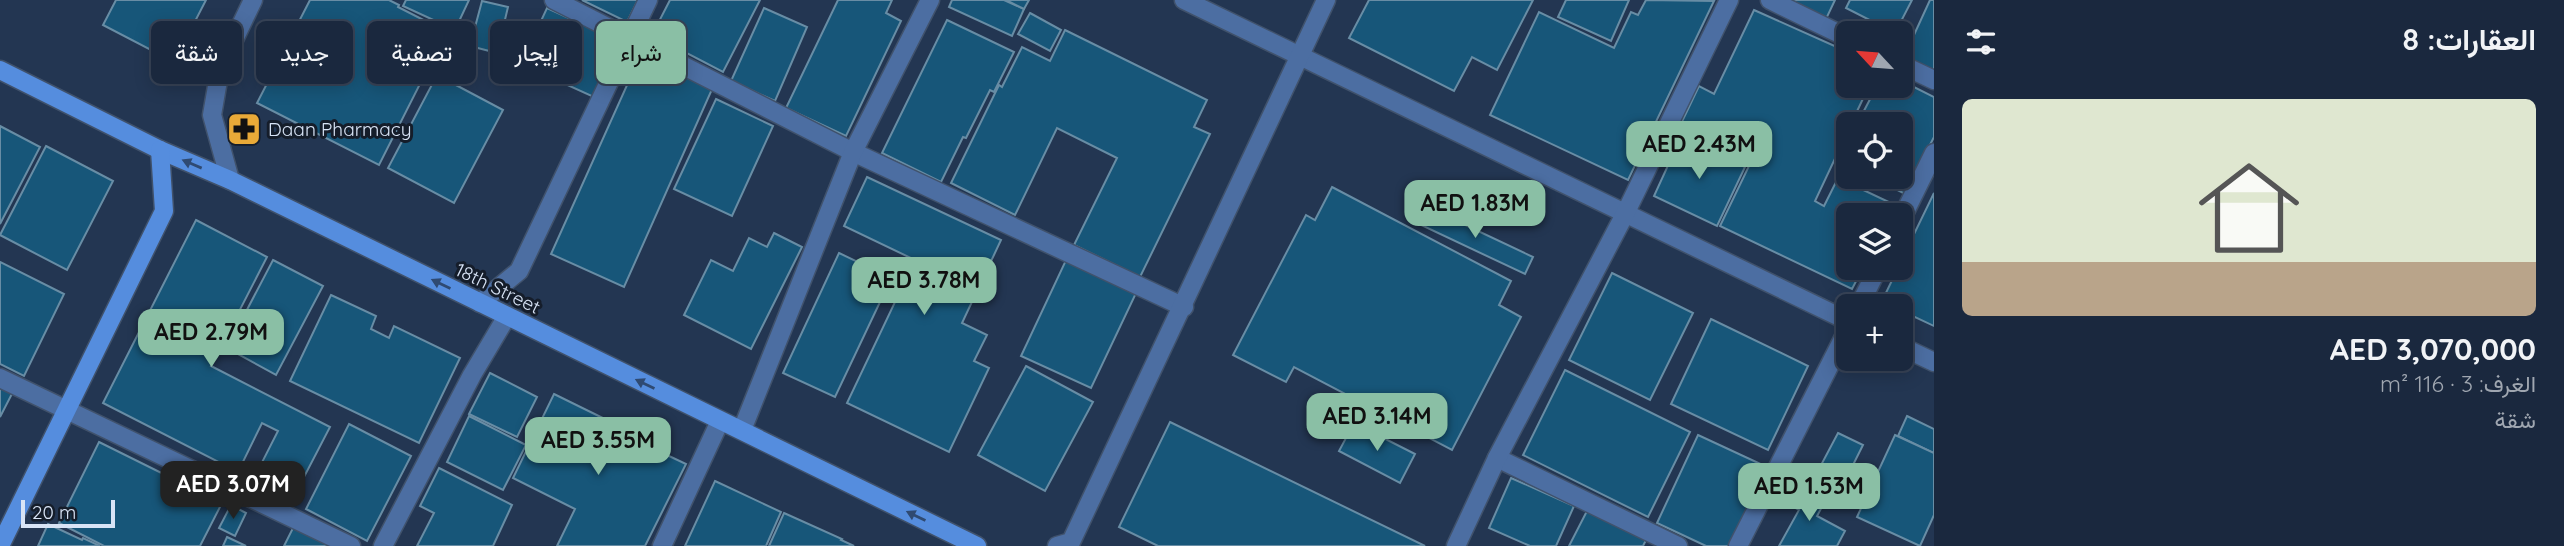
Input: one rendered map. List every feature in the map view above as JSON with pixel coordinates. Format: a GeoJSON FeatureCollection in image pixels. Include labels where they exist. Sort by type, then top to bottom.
{"type":"FeatureCollection","features":[{"type":"Feature","properties":{"kind":"street"},"geometry":{"type":"LineString","coordinates":[[230,180],[212,115],[220,69],[253,0]]}},
{"type":"Feature","properties":{"kind":"street"},"geometry":{"type":"LineString","coordinates":[[554,0],[597,21]]}},
{"type":"Feature","properties":{"kind":"street"},"geometry":{"type":"LineString","coordinates":[[638,21],[648,0]]}},
{"type":"Feature","properties":{"kind":"street"},"geometry":{"type":"LineString","coordinates":[[742,430],[853,152],[930,0]]}},
{"type":"Feature","properties":{"kind":"street"},"geometry":{"type":"LineString","coordinates":[[1184,0],[1299,58],[1836,314]]}},
{"type":"Feature","properties":{"kind":"street"},"geometry":{"type":"LineString","coordinates":[[1057,546],[1071,542],[1184,307],[1326,0]]}},
{"type":"Feature","properties":{"kind":"street"},"geometry":{"type":"LineString","coordinates":[[1456,546],[1497,458],[1625,214],[1729,0]]}},
{"type":"Feature","properties":{"kind":"street"},"geometry":{"type":"LineString","coordinates":[[1770,0],[1836,32]]}},
{"type":"Feature","properties":{"kind":"street"},"geometry":{"type":"LineString","coordinates":[[686,66],[853,152],[1184,307]]}},
{"type":"Feature","properties":{"kind":"street","name":"18th Street"},"geometry":{"type":"LineString","coordinates":[[0,70],[977,546]]}},
{"type":"Feature","properties":{"kind":"street"},"geometry":{"type":"LineString","coordinates":[[1913,70],[1934,80]]}},
{"type":"Feature","properties":{"kind":"street"},"geometry":{"type":"LineString","coordinates":[[480,303],[519,271],[608,84]]}},
{"type":"Feature","properties":{"kind":"street"},"geometry":{"type":"LineString","coordinates":[[0,546],[164,211],[160,150]]}},
{"type":"Feature","properties":{"kind":"street"},"geometry":{"type":"LineString","coordinates":[[1909,203],[1934,153]]}},
{"type":"Feature","properties":{"kind":"street"},"geometry":{"type":"LineString","coordinates":[[383,546],[471,375],[507,316]]}},
{"type":"Feature","properties":{"kind":"street"},"geometry":{"type":"LineString","coordinates":[[1913,352],[1934,362]]}},
{"type":"Feature","properties":{"kind":"street"},"geometry":{"type":"LineString","coordinates":[[1738,546],[1836,353]]}},
{"type":"Feature","properties":{"kind":"street"},"geometry":{"type":"LineString","coordinates":[[0,378],[351,546]]}},
{"type":"Feature","properties":{"kind":"street"},"geometry":{"type":"LineString","coordinates":[[662,546],[720,421]]}},
{"type":"Feature","properties":{"kind":"street"},"geometry":{"type":"LineString","coordinates":[[1497,458],[1678,546]]}},
{"type":"Feature","properties":{"kind":"building"},"geometry":{"type":"Polygon","coordinates":[[[116,0],[206,0],[195,21],[151,21],[151,50],[103,25],[116,0]]]}},
{"type":"Feature","properties":{"kind":"building"},"geometry":{"type":"Polygon","coordinates":[[[310,0],[389,0],[425,21],[367,21],[367,84],[420,84],[379,165],[257,103],[267,84],[353,84],[353,21],[299,21],[310,0]]]}},
{"type":"Feature","properties":{"kind":"building"},"geometry":{"type":"Polygon","coordinates":[[[406,0],[469,0],[459,21],[436,21],[403,6],[406,0]]]}},
{"type":"Feature","properties":{"kind":"building"},"geometry":{"type":"Polygon","coordinates":[[[582,0],[638,0],[628,21],[582,0]]]}},
{"type":"Feature","properties":{"kind":"building"},"geometry":{"type":"Polygon","coordinates":[[[670,0],[760,0],[723,72],[686,53],[686,21],[659,21],[670,0]]]}},
{"type":"Feature","properties":{"kind":"building"},"geometry":{"type":"Polygon","coordinates":[[[838,0],[892,0],[886,13],[901,21],[846,136],[786,108],[838,0]]]}},
{"type":"Feature","properties":{"kind":"building"},"geometry":{"type":"Polygon","coordinates":[[[952,0],[1004,0],[1024,9],[1012,36],[949,7],[952,0]]]}},
{"type":"Feature","properties":{"kind":"building"},"geometry":{"type":"Polygon","coordinates":[[[1006,0],[1029,0],[1024,9],[1006,0]]]}},
{"type":"Feature","properties":{"kind":"building"},"geometry":{"type":"Polygon","coordinates":[[[1369,0],[1533,0],[1497,70],[1472,57],[1454,91],[1349,38],[1369,0]]]}},
{"type":"Feature","properties":{"kind":"building"},"geometry":{"type":"Polygon","coordinates":[[[1566,0],[1629,0],[1611,41],[1558,17],[1566,0]]]}},
{"type":"Feature","properties":{"kind":"building"},"geometry":{"type":"Polygon","coordinates":[[[1646,0],[1714,1],[1628,180],[1490,115],[1539,12],[1614,48],[1631,12],[1638,15],[1646,0]]]}},
{"type":"Feature","properties":{"kind":"building"},"geometry":{"type":"Polygon","coordinates":[[[1787,0],[1835,0],[1826,19],[1787,0]]]}},
{"type":"Feature","properties":{"kind":"building"},"geometry":{"type":"Polygon","coordinates":[[[1850,0],[1912,0],[1901,21],[1871,21],[1846,8],[1850,0]]]}},
{"type":"Feature","properties":{"kind":"building"},"geometry":{"type":"Polygon","coordinates":[[[1930,0],[1934,0],[1934,75],[1913,66],[1913,37],[1930,0]]]}},
{"type":"Feature","properties":{"kind":"building"},"geometry":{"type":"Polygon","coordinates":[[[482,1],[508,7],[505,21],[490,21],[490,51],[476,48],[476,24],[482,1]]]}},
{"type":"Feature","properties":{"kind":"building"},"geometry":{"type":"Polygon","coordinates":[[[547,8],[575,21],[541,21],[547,8]]]}},
{"type":"Feature","properties":{"kind":"building"},"geometry":{"type":"Polygon","coordinates":[[[764,8],[807,27],[775,101],[731,81],[764,8]]]}},
{"type":"Feature","properties":{"kind":"building"},"geometry":{"type":"Polygon","coordinates":[[[1754,10],[1836,47],[1836,98],[1863,98],[1857,112],[1836,112],[1836,156],[1815,201],[1824,206],[1836,182],[1836,189],[1861,189],[1891,203],[1836,203],[1836,280],[1857,280],[1852,289],[1720,226],[1749,166],[1677,132],[1699,86],[1714,94],[1754,10]]]}},
{"type":"Feature","properties":{"kind":"building"},"geometry":{"type":"Polygon","coordinates":[[[1030,13],[1061,30],[1050,51],[1018,34],[1030,13]]]}},
{"type":"Feature","properties":{"kind":"building"},"geometry":{"type":"Polygon","coordinates":[[[947,20],[1014,52],[994,92],[990,90],[966,138],[963,137],[941,182],[882,153],[947,20]]]}},
{"type":"Feature","properties":{"kind":"building"},"geometry":{"type":"Polygon","coordinates":[[[582,24],[596,31],[596,84],[602,84],[596,98],[565,84],[582,84],[582,24]]]}},
{"type":"Feature","properties":{"kind":"building"},"geometry":{"type":"Polygon","coordinates":[[[1065,30],[1207,100],[1194,127],[1210,134],[1140,277],[1074,245],[1117,158],[1057,128],[1015,215],[951,183],[999,85],[1002,87],[1022,47],[1050,61],[1065,30]]]}},
{"type":"Feature","properties":{"kind":"building"},"geometry":{"type":"Polygon","coordinates":[[[686,75],[713,87],[624,287],[551,254],[628,84],[686,84],[686,75]]]}},
{"type":"Feature","properties":{"kind":"building"},"geometry":{"type":"Polygon","coordinates":[[[432,84],[454,84],[503,110],[454,203],[388,168],[432,84]]]}},
{"type":"Feature","properties":{"kind":"building"},"geometry":{"type":"Polygon","coordinates":[[[1913,86],[1934,97],[1934,137],[1913,178],[1913,112],[1863,112],[1871,98],[1913,98],[1913,86]]]}},
{"type":"Feature","properties":{"kind":"building"},"geometry":{"type":"Polygon","coordinates":[[[716,99],[773,126],[732,216],[674,189],[716,99]]]}},
{"type":"Feature","properties":{"kind":"building"},"geometry":{"type":"Polygon","coordinates":[[[0,126],[40,147],[0,224],[0,126]]]}},
{"type":"Feature","properties":{"kind":"building"},"geometry":{"type":"Polygon","coordinates":[[[1681,137],[1745,167],[1717,226],[1654,196],[1681,137]]]}},
{"type":"Feature","properties":{"kind":"building"},"geometry":{"type":"Polygon","coordinates":[[[46,146],[113,181],[67,270],[0,235],[46,146]]]}},
{"type":"Feature","properties":{"kind":"building"},"geometry":{"type":"Polygon","coordinates":[[[867,177],[1001,240],[962,323],[987,335],[974,361],[989,368],[949,452],[847,403],[915,260],[844,226],[867,177]]]}},
{"type":"Feature","properties":{"kind":"building"},"geometry":{"type":"Polygon","coordinates":[[[1332,187],[1511,281],[1499,305],[1521,317],[1452,450],[1294,367],[1286,382],[1233,355],[1306,215],[1315,220],[1332,187]]]}},
{"type":"Feature","properties":{"kind":"building"},"geometry":{"type":"Polygon","coordinates":[[[1934,193],[1934,326],[1913,316],[1913,294],[1885,294],[1892,280],[1913,280],[1913,236],[1934,193]]]}},
{"type":"Feature","properties":{"kind":"building"},"geometry":{"type":"Polygon","coordinates":[[[1425,206],[1533,257],[1525,274],[1417,223],[1425,206]]]}},
{"type":"Feature","properties":{"kind":"building"},"geometry":{"type":"Polygon","coordinates":[[[196,220],[267,257],[211,366],[330,427],[290,504],[251,484],[278,431],[262,423],[238,472],[103,403],[196,220]]]}},
{"type":"Feature","properties":{"kind":"building"},"geometry":{"type":"Polygon","coordinates":[[[774,233],[802,247],[751,349],[684,315],[711,260],[733,271],[749,238],[767,247],[774,233]]]}},
{"type":"Feature","properties":{"kind":"building"},"geometry":{"type":"Polygon","coordinates":[[[839,253],[883,274],[872,299],[880,302],[835,397],[783,373],[839,253]]]}},
{"type":"Feature","properties":{"kind":"building"},"geometry":{"type":"Polygon","coordinates":[[[1067,258],[1137,291],[1091,388],[1021,356],[1067,258]]]}},
{"type":"Feature","properties":{"kind":"building"},"geometry":{"type":"Polygon","coordinates":[[[273,260],[323,286],[276,375],[227,348],[273,260]]]}},
{"type":"Feature","properties":{"kind":"building"},"geometry":{"type":"Polygon","coordinates":[[[0,262],[64,294],[24,376],[0,364],[0,262]]]}},
{"type":"Feature","properties":{"kind":"building"},"geometry":{"type":"Polygon","coordinates":[[[1612,273],[1693,313],[1650,400],[1569,360],[1612,273]]]}},
{"type":"Feature","properties":{"kind":"building"},"geometry":{"type":"Polygon","coordinates":[[[331,295],[376,316],[371,329],[389,338],[394,326],[460,358],[419,443],[290,381],[331,295]]]}},
{"type":"Feature","properties":{"kind":"building"},"geometry":{"type":"Polygon","coordinates":[[[1711,319],[1808,366],[1768,450],[1671,404],[1711,319]]]}},
{"type":"Feature","properties":{"kind":"building"},"geometry":{"type":"Polygon","coordinates":[[[1026,366],[1093,402],[1045,491],[978,455],[1026,366]]]}},
{"type":"Feature","properties":{"kind":"building"},"geometry":{"type":"Polygon","coordinates":[[[1565,370],[1690,432],[1648,517],[1523,455],[1565,370]]]}},
{"type":"Feature","properties":{"kind":"building"},"geometry":{"type":"Polygon","coordinates":[[[490,373],[537,397],[517,437],[469,414],[490,373]]]}},
{"type":"Feature","properties":{"kind":"building"},"geometry":{"type":"Polygon","coordinates":[[[0,380],[15,388],[0,417],[0,380]]]}},
{"type":"Feature","properties":{"kind":"building"},"geometry":{"type":"Polygon","coordinates":[[[554,394],[617,425],[614,430],[686,464],[645,546],[557,546],[575,509],[513,478],[554,394]]]}},
{"type":"Feature","properties":{"kind":"building"},"geometry":{"type":"Polygon","coordinates":[[[469,416],[526,445],[503,490],[447,462],[469,416]]]}},
{"type":"Feature","properties":{"kind":"building"},"geometry":{"type":"Polygon","coordinates":[[[1907,416],[1934,429],[1934,453],[1898,436],[1907,416]]]}},
{"type":"Feature","properties":{"kind":"building"},"geometry":{"type":"Polygon","coordinates":[[[1170,422],[1425,546],[1158,546],[1119,527],[1170,422]]]}},
{"type":"Feature","properties":{"kind":"building"},"geometry":{"type":"Polygon","coordinates":[[[1354,423],[1415,454],[1400,483],[1339,451],[1354,423]]]}},
{"type":"Feature","properties":{"kind":"building"},"geometry":{"type":"Polygon","coordinates":[[[349,424],[411,456],[367,541],[306,509],[349,424]]]}},
{"type":"Feature","properties":{"kind":"building"},"geometry":{"type":"Polygon","coordinates":[[[1838,433],[1863,445],[1837,497],[1811,484],[1838,433]]]}},
{"type":"Feature","properties":{"kind":"building"},"geometry":{"type":"Polygon","coordinates":[[[1698,435],[1767,467],[1729,546],[1706,546],[1657,523],[1698,435]]]}},
{"type":"Feature","properties":{"kind":"building"},"geometry":{"type":"Polygon","coordinates":[[[1895,435],[1934,453],[1934,515],[1920,546],[1857,517],[1895,435]]]}},
{"type":"Feature","properties":{"kind":"building"},"geometry":{"type":"Polygon","coordinates":[[[99,442],[222,503],[200,546],[104,546],[59,523],[99,442]]]}},
{"type":"Feature","properties":{"kind":"building"},"geometry":{"type":"Polygon","coordinates":[[[439,468],[512,505],[493,546],[417,546],[434,513],[420,506],[439,468]]]}},
{"type":"Feature","properties":{"kind":"building"},"geometry":{"type":"Polygon","coordinates":[[[1511,478],[1574,506],[1556,546],[1530,546],[1489,528],[1511,478]]]}},
{"type":"Feature","properties":{"kind":"building"},"geometry":{"type":"Polygon","coordinates":[[[715,481],[781,512],[766,546],[685,546],[715,481]]]}},
{"type":"Feature","properties":{"kind":"building"},"geometry":{"type":"Polygon","coordinates":[[[1791,485],[1824,503],[1817,516],[1845,531],[1837,546],[1779,546],[1799,510],[1783,501],[1791,485]]]}},
{"type":"Feature","properties":{"kind":"building"},"geometry":{"type":"Polygon","coordinates":[[[231,505],[246,513],[235,536],[219,528],[231,505]]]}},
{"type":"Feature","properties":{"kind":"building"},"geometry":{"type":"Polygon","coordinates":[[[1588,509],[1647,538],[1643,546],[1569,546],[1588,509]]]}},
{"type":"Feature","properties":{"kind":"building"},"geometry":{"type":"Polygon","coordinates":[[[784,513],[842,539],[854,546],[769,546],[784,513]]]}},
{"type":"Feature","properties":{"kind":"building"},"geometry":{"type":"Polygon","coordinates":[[[296,522],[342,546],[284,546],[296,522]]]}},
{"type":"Feature","properties":{"kind":"building"},"geometry":{"type":"Polygon","coordinates":[[[48,524],[82,540],[83,538],[100,546],[38,546],[48,524]]]}},
{"type":"Feature","properties":{"kind":"building"},"geometry":{"type":"Polygon","coordinates":[[[227,537],[246,546],[223,546],[227,537]]]}},
{"type":"Feature","properties":{"kind":"place","name":"Daan Pharmacy"},"geometry":{"type":"Point","coordinates":[244,129]}}]}
